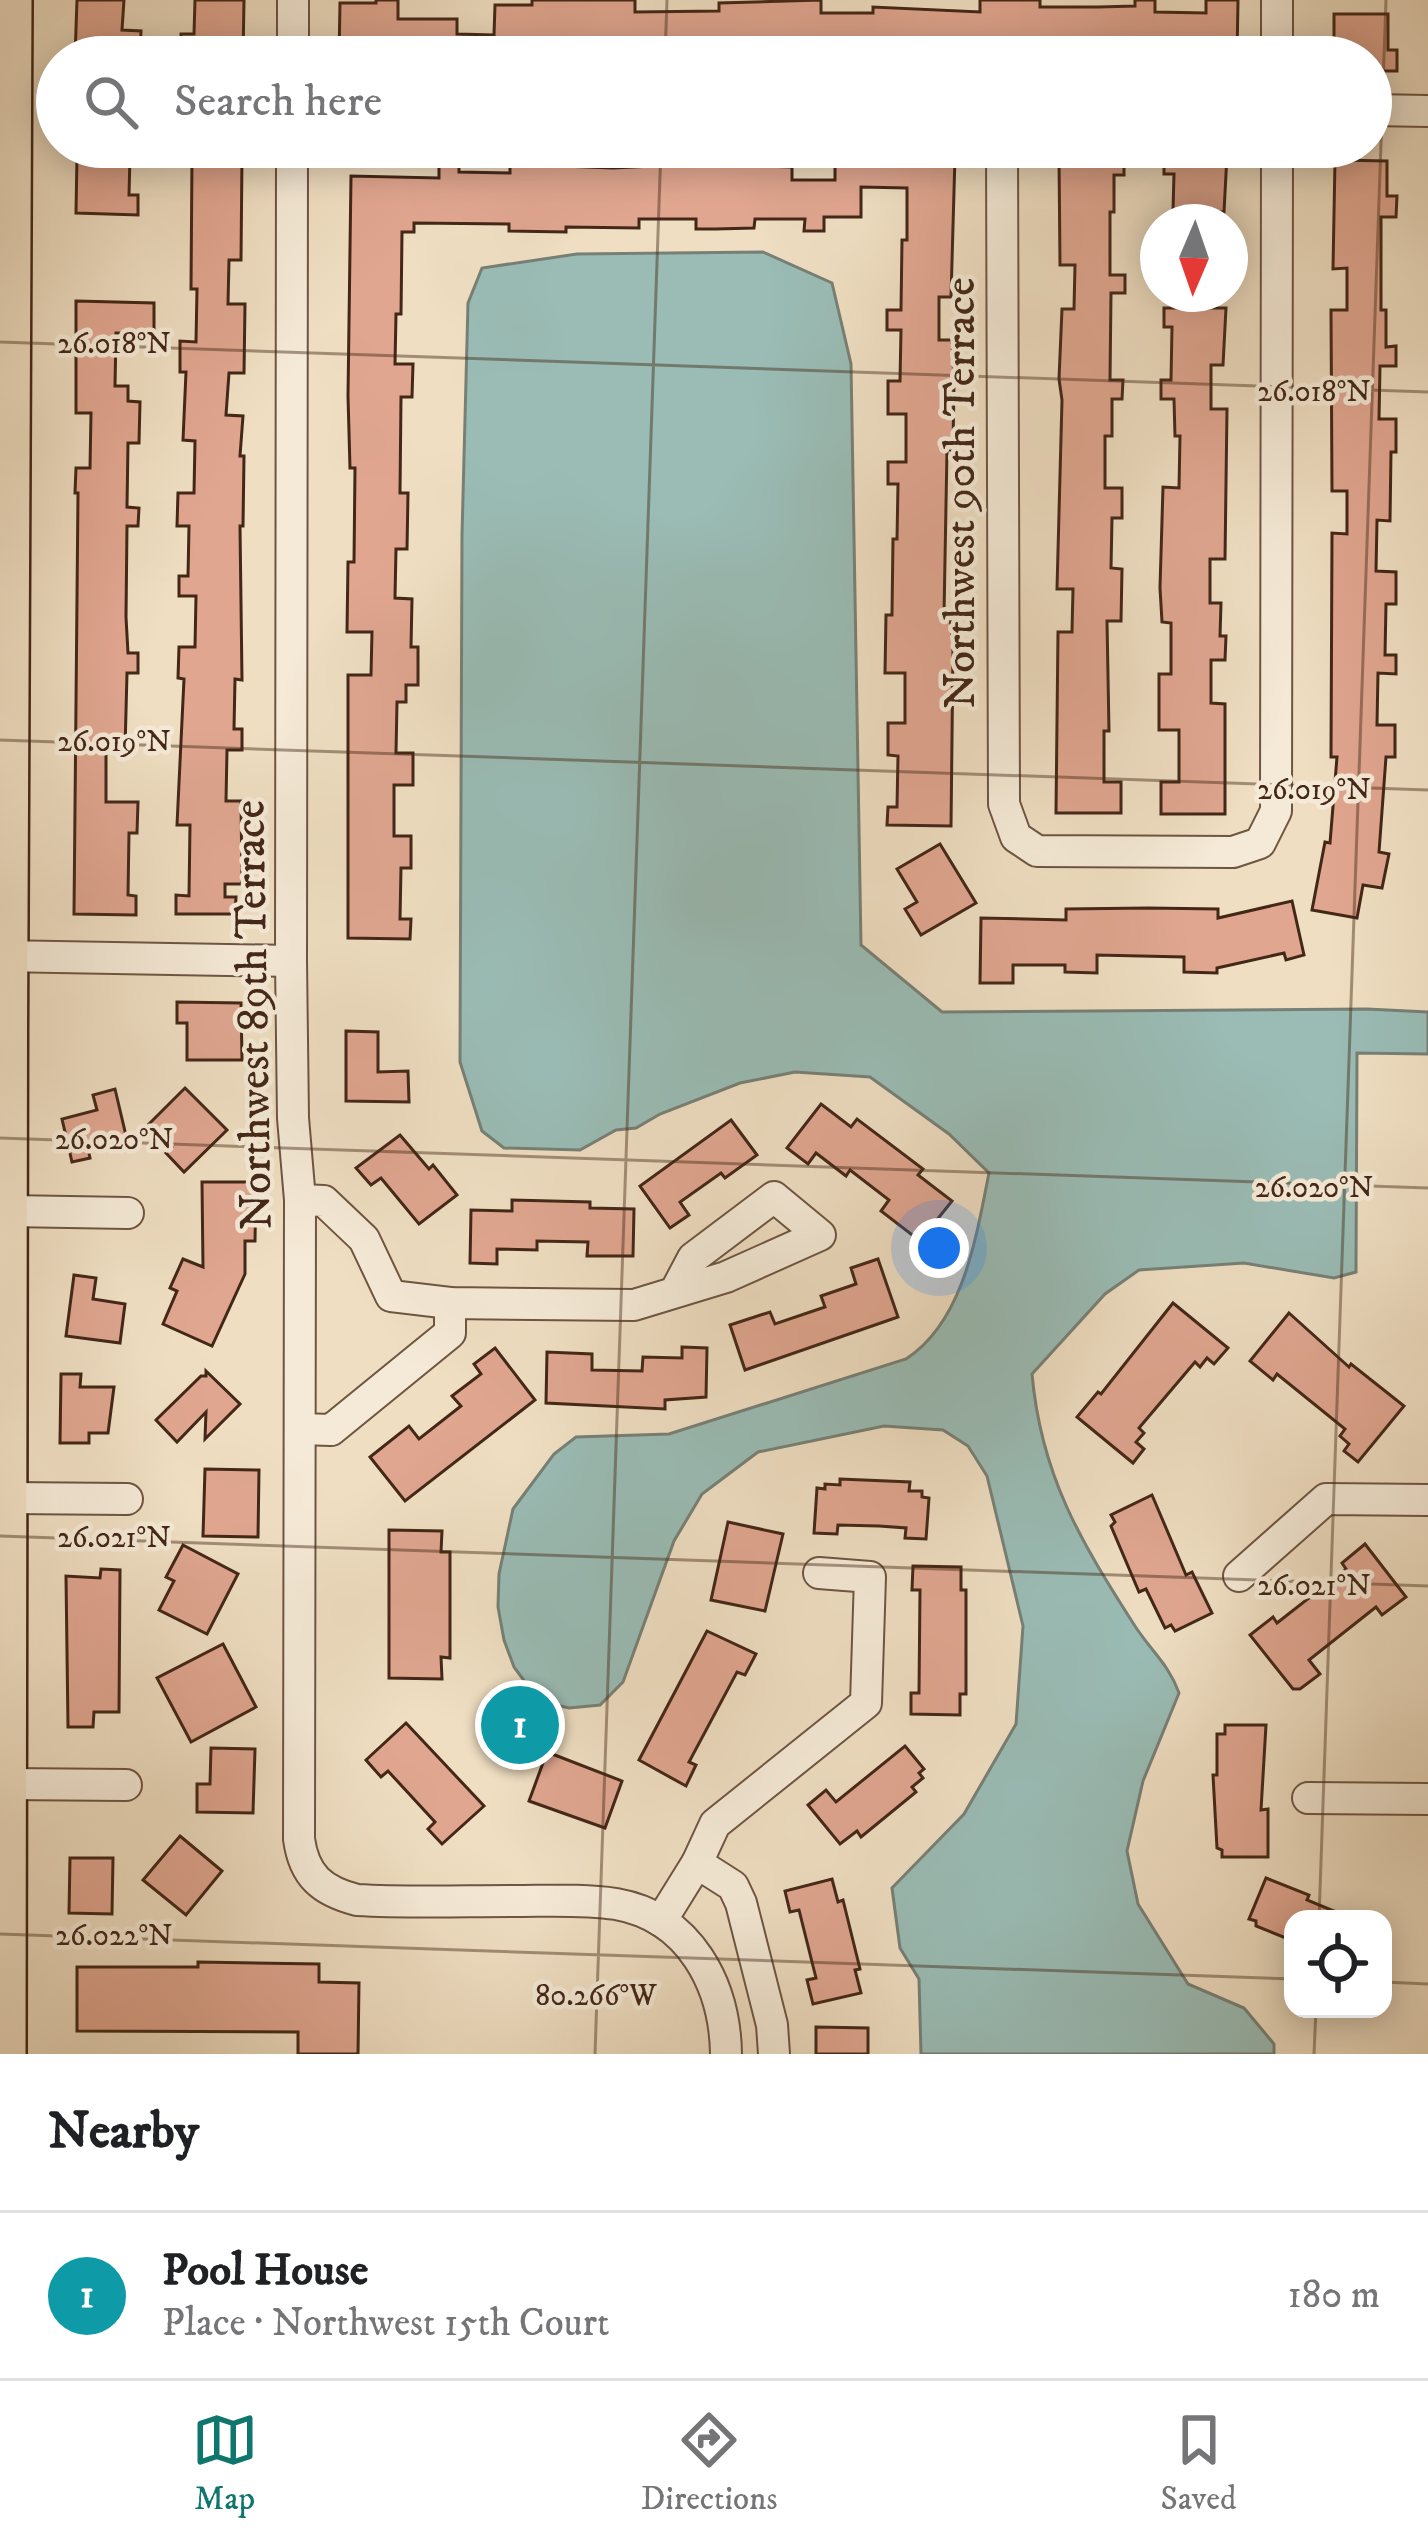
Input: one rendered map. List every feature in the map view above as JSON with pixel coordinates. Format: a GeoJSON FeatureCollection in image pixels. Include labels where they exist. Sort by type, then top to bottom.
{"type":"FeatureCollection","features":[{"type":"Feature","properties":{"kind":"main road"},"geometry":{"type":"LineString","coordinates":[[4,2049],[12,0]]}},
{"type":"Feature","properties":{"kind":"street"},"geometry":{"type":"LineString","coordinates":[[292,36],[293,0]]}},
{"type":"Feature","properties":{"kind":"street"},"geometry":{"type":"LineString","coordinates":[[1276,0],[1277,36]]}},
{"type":"Feature","properties":{"kind":"street"},"geometry":{"type":"LineString","coordinates":[[1392,110],[1428,111]]}},
{"type":"Feature","properties":{"kind":"street","name":"Northwest 89th Terrace"},"geometry":{"type":"LineString","coordinates":[[292,168],[291,961],[293,1118],[300,1200],[302,1861],[331,1893],[357,1900],[597,1902],[641,1911],[661,1921]]}},
{"type":"Feature","properties":{"kind":"street","name":"Northwest 90th Terrace"},"geometry":{"type":"LineString","coordinates":[[1002,168],[1004,804],[1016,838],[1037,851],[1233,852],[1260,843],[1276,811],[1277,168]]}},
{"type":"Feature","properties":{"kind":"street"},"geometry":{"type":"LineString","coordinates":[[5,956],[291,961]]}},
{"type":"Feature","properties":{"kind":"street"},"geometry":{"type":"LineString","coordinates":[[300,1200],[324,1201],[364,1239],[391,1296],[450,1303],[634,1305],[675,1292]]}},
{"type":"Feature","properties":{"kind":"street"},"geometry":{"type":"LineString","coordinates":[[9,1211],[128,1213]]}},
{"type":"Feature","properties":{"kind":"street"},"geometry":{"type":"LineString","coordinates":[[301,1429],[331,1430],[450,1333],[450,1303]]}},
{"type":"Feature","properties":{"kind":"street"},"geometry":{"type":"LineString","coordinates":[[8,1498],[127,1499]]}},
{"type":"Feature","properties":{"kind":"street"},"geometry":{"type":"LineString","coordinates":[[1239,1576],[1326,1499],[1428,1499]]}},
{"type":"Feature","properties":{"kind":"street"},"geometry":{"type":"LineString","coordinates":[[726,2054],[724,2015],[710,1973],[680,1934],[661,1921],[716,1824],[866,1703],[870,1577],[819,1573]]}},
{"type":"Feature","properties":{"kind":"street"},"geometry":{"type":"LineString","coordinates":[[7,1784],[126,1785]]}},
{"type":"Feature","properties":{"kind":"street"},"geometry":{"type":"LineString","coordinates":[[1308,1798],[1428,1798]]}},
{"type":"Feature","properties":{"kind":"street"},"geometry":{"type":"LineString","coordinates":[[697,1863],[734,1886],[739,1898],[772,2025],[774,2054]]}},
{"type":"Feature","properties":{"kind":"water"},"geometry":{"type":"Polygon","coordinates":[[[763,252],[832,283],[851,364],[861,945],[942,1012],[1428,1012],[1428,1054],[1357,1053],[1356,1272],[1334,1278],[1244,1263],[1139,1270],[1105,1294],[1032,1374],[1044,1444],[1066,1505],[1096,1563],[1179,1693],[1143,1781],[1127,1851],[1138,1904],[1188,1984],[1244,2008],[1274,2044],[1274,2054],[921,2054],[919,1979],[900,1948],[892,1888],[964,1814],[1016,1724],[1023,1626],[987,1476],[968,1446],[943,1430],[884,1426],[758,1452],[702,1494],[674,1541],[623,1682],[600,1705],[569,1708],[539,1701],[514,1667],[504,1640],[499,1574],[513,1509],[554,1454],[576,1437],[669,1434],[906,1359],[926,1343],[954,1300],[972,1250],[989,1173],[949,1134],[870,1077],[795,1072],[740,1083],[636,1128],[616,1130],[580,1150],[504,1148],[482,1131],[460,1062],[468,303],[482,268],[577,254],[763,252]]]}},
{"type":"Feature","properties":{"kind":"building"},"geometry":{"type":"Polygon","coordinates":[[[77,0],[124,0],[122,30],[141,31],[141,36],[76,36],[77,0]]]}},
{"type":"Feature","properties":{"kind":"building"},"geometry":{"type":"Polygon","coordinates":[[[195,0],[244,0],[243,36],[181,36],[194,34],[195,0]]]}},
{"type":"Feature","properties":{"kind":"building"},"geometry":{"type":"Polygon","coordinates":[[[398,0],[398,19],[457,19],[457,34],[494,35],[495,5],[532,5],[532,0],[635,0],[635,12],[719,11],[719,3],[821,0],[821,13],[873,13],[873,7],[980,12],[980,0],[1098,7],[1155,0],[1155,12],[1206,13],[1206,0],[1238,0],[1237,36],[339,36],[340,3],[398,0]]]}},
{"type":"Feature","properties":{"kind":"building"},"geometry":{"type":"Polygon","coordinates":[[[1334,14],[1388,14],[1388,36],[1334,36],[1334,14]]]}},
{"type":"Feature","properties":{"kind":"building"},"geometry":{"type":"Polygon","coordinates":[[[1392,50],[1397,50],[1397,71],[1392,71],[1392,50]]]}},
{"type":"Feature","properties":{"kind":"building"},"geometry":{"type":"Polygon","coordinates":[[[77,168],[130,168],[129,195],[138,195],[138,215],[76,213],[77,168]]]}},
{"type":"Feature","properties":{"kind":"building"},"geometry":{"type":"Polygon","coordinates":[[[192,168],[242,168],[241,260],[229,260],[228,304],[245,304],[244,373],[229,373],[226,415],[243,416],[240,456],[244,456],[242,680],[235,679],[234,729],[242,729],[242,750],[227,750],[226,801],[241,801],[242,884],[225,884],[225,897],[236,897],[235,914],[176,914],[176,895],[189,896],[190,825],[177,825],[184,679],[178,678],[179,647],[195,647],[196,596],[179,596],[179,576],[188,576],[189,526],[177,526],[178,493],[194,493],[195,441],[183,440],[186,372],[180,372],[180,341],[196,342],[197,289],[191,289],[192,168]]]}},
{"type":"Feature","properties":{"kind":"building"},"geometry":{"type":"Polygon","coordinates":[[[439,168],[510,173],[510,168],[792,168],[792,180],[835,180],[835,168],[955,168],[951,297],[939,297],[939,340],[952,340],[954,381],[953,450],[947,450],[944,615],[950,615],[953,651],[951,826],[887,825],[888,807],[897,807],[898,756],[888,755],[888,723],[905,723],[905,673],[885,673],[898,484],[888,484],[888,462],[906,462],[906,414],[888,414],[888,381],[900,381],[901,330],[887,330],[887,310],[901,310],[907,188],[861,187],[861,217],[824,217],[824,231],[804,231],[805,219],[755,219],[754,228],[696,229],[696,219],[639,219],[639,228],[566,227],[566,232],[509,231],[509,224],[414,223],[414,232],[402,232],[395,364],[413,364],[412,397],[401,397],[400,493],[408,493],[407,549],[396,549],[395,598],[412,599],[411,647],[418,647],[418,685],[406,685],[406,702],[397,702],[396,753],[413,753],[413,785],[394,785],[394,836],[411,836],[411,868],[401,868],[400,919],[411,919],[410,939],[348,938],[348,675],[371,675],[372,632],[347,632],[355,468],[350,468],[348,396],[351,176],[439,178],[439,168]]]}},
{"type":"Feature","properties":{"kind":"building"},"geometry":{"type":"Polygon","coordinates":[[[1059,168],[1124,168],[1124,175],[1114,175],[1114,212],[1110,212],[1110,275],[1125,275],[1125,293],[1111,293],[1110,380],[1123,380],[1122,399],[1112,399],[1112,436],[1105,436],[1105,488],[1122,488],[1122,518],[1112,518],[1111,568],[1122,569],[1121,621],[1107,621],[1109,731],[1104,731],[1104,782],[1121,782],[1121,813],[1056,813],[1058,632],[1072,632],[1073,589],[1057,589],[1062,309],[1074,309],[1075,265],[1060,265],[1059,168]]]}},
{"type":"Feature","properties":{"kind":"building"},"geometry":{"type":"Polygon","coordinates":[[[1164,168],[1226,168],[1224,204],[1173,204],[1174,174],[1164,174],[1164,168]]]}},
{"type":"Feature","properties":{"kind":"building"},"geometry":{"type":"Polygon","coordinates":[[[1335,168],[1387,168],[1387,196],[1397,196],[1396,217],[1381,217],[1381,310],[1386,310],[1386,347],[1396,346],[1396,366],[1380,366],[1379,419],[1396,419],[1396,452],[1391,452],[1390,521],[1377,520],[1376,571],[1396,572],[1396,604],[1386,604],[1385,655],[1396,655],[1396,674],[1378,673],[1377,725],[1395,725],[1395,757],[1386,757],[1379,852],[1389,854],[1382,888],[1363,885],[1357,918],[1312,910],[1325,842],[1330,843],[1337,757],[1331,757],[1332,533],[1347,534],[1347,491],[1332,491],[1331,310],[1347,310],[1347,268],[1333,269],[1335,168]]]}},
{"type":"Feature","properties":{"kind":"building"},"geometry":{"type":"Polygon","coordinates":[[[76,301],[154,303],[154,334],[116,333],[115,386],[128,386],[128,401],[140,402],[139,443],[128,443],[127,507],[139,508],[138,526],[127,526],[126,617],[128,653],[138,653],[138,673],[127,673],[125,750],[106,750],[106,802],[138,802],[137,833],[129,833],[128,895],[136,896],[136,915],[74,914],[75,493],[76,468],[90,468],[91,413],[76,413],[76,301]]]}},
{"type":"Feature","properties":{"kind":"building"},"geometry":{"type":"Polygon","coordinates":[[[1164,312],[1226,312],[1223,365],[1211,365],[1211,409],[1227,409],[1225,559],[1210,559],[1210,603],[1221,603],[1220,636],[1226,636],[1225,660],[1211,660],[1211,703],[1225,704],[1225,814],[1161,814],[1161,782],[1179,782],[1179,730],[1159,730],[1159,674],[1171,674],[1171,623],[1162,622],[1160,588],[1163,487],[1179,488],[1180,436],[1175,436],[1174,399],[1161,399],[1161,380],[1171,380],[1172,327],[1164,327],[1164,312]]]}},
{"type":"Feature","properties":{"kind":"building"},"geometry":{"type":"Polygon","coordinates":[[[940,844],[976,903],[921,935],[905,909],[917,902],[897,869],[940,844]]]}},
{"type":"Feature","properties":{"kind":"building"},"geometry":{"type":"Polygon","coordinates":[[[1292,901],[1304,955],[1286,960],[1284,953],[1217,968],[1217,973],[1184,972],[1184,957],[1097,955],[1097,973],[1065,972],[1065,965],[1013,965],[1013,983],[980,983],[981,918],[1066,920],[1066,909],[1148,908],[1218,909],[1218,918],[1292,901]]]}},
{"type":"Feature","properties":{"kind":"building"},"geometry":{"type":"Polygon","coordinates":[[[177,1002],[241,1003],[242,1060],[187,1060],[187,1023],[177,1023],[177,1002]]]}},
{"type":"Feature","properties":{"kind":"building"},"geometry":{"type":"Polygon","coordinates":[[[346,1031],[378,1032],[378,1072],[408,1071],[409,1102],[346,1101],[346,1031]]]}},
{"type":"Feature","properties":{"kind":"building"},"geometry":{"type":"Polygon","coordinates":[[[185,1088],[227,1130],[184,1172],[166,1153],[172,1147],[149,1124],[185,1088]]]}},
{"type":"Feature","properties":{"kind":"building"},"geometry":{"type":"Polygon","coordinates":[[[115,1089],[127,1140],[88,1149],[90,1158],[72,1162],[62,1119],[97,1110],[93,1095],[115,1089]]]}},
{"type":"Feature","properties":{"kind":"building"},"geometry":{"type":"Polygon","coordinates":[[[821,1104],[851,1127],[857,1119],[923,1169],[918,1175],[952,1201],[920,1241],[881,1211],[889,1200],[850,1170],[846,1176],[816,1153],[808,1164],[787,1148],[821,1104]]]}},
{"type":"Feature","properties":{"kind":"building"},"geometry":{"type":"Polygon","coordinates":[[[731,1120],[757,1155],[680,1202],[689,1215],[670,1228],[640,1186],[731,1120]]]}},
{"type":"Feature","properties":{"kind":"building"},"geometry":{"type":"Polygon","coordinates":[[[400,1135],[457,1195],[419,1224],[381,1178],[371,1185],[356,1168],[400,1135]]]}},
{"type":"Feature","properties":{"kind":"building"},"geometry":{"type":"Polygon","coordinates":[[[202,1182],[256,1182],[255,1241],[245,1241],[245,1274],[212,1346],[163,1324],[177,1291],[170,1288],[183,1259],[203,1267],[202,1182]]]}},
{"type":"Feature","properties":{"kind":"building"},"geometry":{"type":"Polygon","coordinates":[[[512,1200],[590,1202],[590,1208],[634,1209],[633,1256],[587,1256],[588,1242],[537,1241],[537,1250],[497,1249],[497,1264],[470,1263],[471,1210],[512,1211],[512,1200]]]}},
{"type":"Feature","properties":{"kind":"building"},"geometry":{"type":"Polygon","coordinates":[[[878,1259],[898,1317],[745,1370],[730,1325],[770,1312],[775,1324],[825,1307],[821,1296],[856,1284],[851,1268],[878,1259]]]}},
{"type":"Feature","properties":{"kind":"building"},"geometry":{"type":"Polygon","coordinates":[[[74,1275],[96,1278],[93,1299],[125,1304],[120,1343],[66,1336],[74,1275]]]}},
{"type":"Feature","properties":{"kind":"building"},"geometry":{"type":"Polygon","coordinates":[[[1173,1303],[1228,1348],[1214,1364],[1207,1358],[1200,1367],[1195,1362],[1139,1428],[1144,1433],[1136,1442],[1144,1449],[1133,1463],[1077,1417],[1173,1303]]]}},
{"type":"Feature","properties":{"kind":"building"},"geometry":{"type":"Polygon","coordinates":[[[1289,1313],[1349,1367],[1351,1364],[1404,1406],[1358,1462],[1344,1451],[1349,1444],[1340,1436],[1345,1429],[1277,1374],[1273,1380],[1250,1361],[1289,1313]]]}},
{"type":"Feature","properties":{"kind":"building"},"geometry":{"type":"Polygon","coordinates":[[[682,1347],[707,1348],[706,1397],[665,1400],[665,1409],[546,1403],[547,1352],[592,1354],[592,1370],[642,1371],[643,1357],[682,1358],[682,1347]]]}},
{"type":"Feature","properties":{"kind":"building"},"geometry":{"type":"Polygon","coordinates":[[[495,1348],[535,1400],[405,1501],[370,1457],[409,1426],[419,1439],[461,1406],[452,1396],[481,1374],[474,1364],[495,1348]]]}},
{"type":"Feature","properties":{"kind":"building"},"geometry":{"type":"Polygon","coordinates":[[[206,1371],[240,1404],[205,1439],[206,1412],[177,1442],[156,1420],[206,1371]]]}},
{"type":"Feature","properties":{"kind":"building"},"geometry":{"type":"Polygon","coordinates":[[[61,1374],[81,1374],[80,1387],[114,1387],[108,1433],[89,1433],[89,1443],[60,1443],[61,1374]]]}},
{"type":"Feature","properties":{"kind":"building"},"geometry":{"type":"Polygon","coordinates":[[[205,1469],[259,1470],[258,1537],[203,1536],[205,1469]]]}},
{"type":"Feature","properties":{"kind":"building"},"geometry":{"type":"Polygon","coordinates":[[[840,1479],[910,1482],[909,1491],[922,1491],[922,1497],[929,1498],[926,1539],[905,1538],[906,1528],[879,1526],[838,1525],[837,1534],[814,1533],[817,1488],[840,1485],[840,1479]]]}},
{"type":"Feature","properties":{"kind":"building"},"geometry":{"type":"Polygon","coordinates":[[[1152,1495],[1186,1575],[1192,1572],[1212,1613],[1175,1631],[1171,1625],[1165,1628],[1146,1589],[1139,1592],[1111,1526],[1115,1522],[1111,1515],[1152,1495]]]}},
{"type":"Feature","properties":{"kind":"building"},"geometry":{"type":"Polygon","coordinates":[[[728,1522],[783,1534],[765,1611],[711,1600],[728,1522]]]}},
{"type":"Feature","properties":{"kind":"building"},"geometry":{"type":"Polygon","coordinates":[[[389,1530],[442,1531],[441,1552],[450,1552],[450,1658],[441,1657],[442,1679],[389,1678],[389,1530]]]}},
{"type":"Feature","properties":{"kind":"building"},"geometry":{"type":"Polygon","coordinates":[[[1365,1544],[1406,1597],[1382,1615],[1376,1607],[1309,1660],[1320,1674],[1293,1689],[1250,1635],[1273,1617],[1277,1623],[1346,1569],[1342,1563],[1365,1544]]]}},
{"type":"Feature","properties":{"kind":"building"},"geometry":{"type":"Polygon","coordinates":[[[183,1545],[238,1574],[207,1634],[159,1610],[174,1581],[166,1577],[183,1545]]]}},
{"type":"Feature","properties":{"kind":"building"},"geometry":{"type":"Polygon","coordinates":[[[913,1566],[961,1567],[961,1590],[966,1590],[966,1694],[960,1694],[960,1715],[911,1714],[911,1693],[919,1693],[920,1590],[912,1590],[913,1566]]]}},
{"type":"Feature","properties":{"kind":"building"},"geometry":{"type":"Polygon","coordinates":[[[101,1569],[120,1570],[119,1712],[94,1712],[93,1727],[68,1727],[66,1576],[100,1578],[101,1569]]]}},
{"type":"Feature","properties":{"kind":"building"},"geometry":{"type":"Polygon","coordinates":[[[707,1631],[756,1654],[745,1675],[737,1672],[689,1762],[696,1765],[686,1786],[639,1760],[707,1631]]]}},
{"type":"Feature","properties":{"kind":"building"},"geometry":{"type":"Polygon","coordinates":[[[223,1644],[256,1707],[191,1742],[157,1678],[223,1644]]]}},
{"type":"Feature","properties":{"kind":"building"},"geometry":{"type":"Polygon","coordinates":[[[406,1723],[484,1806],[442,1844],[428,1829],[435,1822],[388,1771],[381,1777],[366,1760],[406,1723]]]}},
{"type":"Feature","properties":{"kind":"building"},"geometry":{"type":"Polygon","coordinates":[[[1225,1725],[1266,1725],[1261,1810],[1268,1809],[1268,1857],[1222,1857],[1217,1848],[1213,1775],[1217,1775],[1217,1734],[1225,1734],[1225,1725]]]}},
{"type":"Feature","properties":{"kind":"building"},"geometry":{"type":"Polygon","coordinates":[[[905,1746],[924,1769],[919,1773],[923,1778],[912,1787],[916,1792],[861,1837],[857,1831],[840,1844],[808,1805],[826,1790],[836,1802],[905,1746]]]}},
{"type":"Feature","properties":{"kind":"building"},"geometry":{"type":"Polygon","coordinates":[[[211,1748],[255,1749],[253,1813],[197,1812],[197,1784],[210,1784],[211,1748]]]}},
{"type":"Feature","properties":{"kind":"building"},"geometry":{"type":"Polygon","coordinates":[[[547,1752],[622,1781],[605,1828],[529,1801],[547,1752]]]}},
{"type":"Feature","properties":{"kind":"building"},"geometry":{"type":"Polygon","coordinates":[[[180,1836],[222,1871],[186,1915],[143,1880],[180,1836]]]}},
{"type":"Feature","properties":{"kind":"building"},"geometry":{"type":"Polygon","coordinates":[[[70,1858],[113,1858],[112,1914],[69,1913],[70,1858]]]}},
{"type":"Feature","properties":{"kind":"building"},"geometry":{"type":"Polygon","coordinates":[[[1266,1878],[1309,1895],[1307,1900],[1331,1910],[1284,1910],[1284,1937],[1249,1919],[1266,1878]]]}},
{"type":"Feature","properties":{"kind":"building"},"geometry":{"type":"Polygon","coordinates":[[[832,1879],[838,1902],[843,1900],[861,1993],[813,2004],[807,1980],[816,1978],[799,1910],[790,1912],[785,1891],[832,1879]]]}},
{"type":"Feature","properties":{"kind":"building"},"geometry":{"type":"Polygon","coordinates":[[[198,1962],[319,1964],[319,1982],[359,1983],[358,2054],[298,2054],[298,2032],[77,2031],[77,1967],[198,1967],[198,1962]]]}},
{"type":"Feature","properties":{"kind":"building"},"geometry":{"type":"Polygon","coordinates":[[[816,2027],[868,2028],[868,2054],[816,2054],[816,2027]]]}},
{"type":"Feature","properties":{"kind":"place","name":"Pool House"},"geometry":{"type":"Point","coordinates":[520,1725]}}]}
